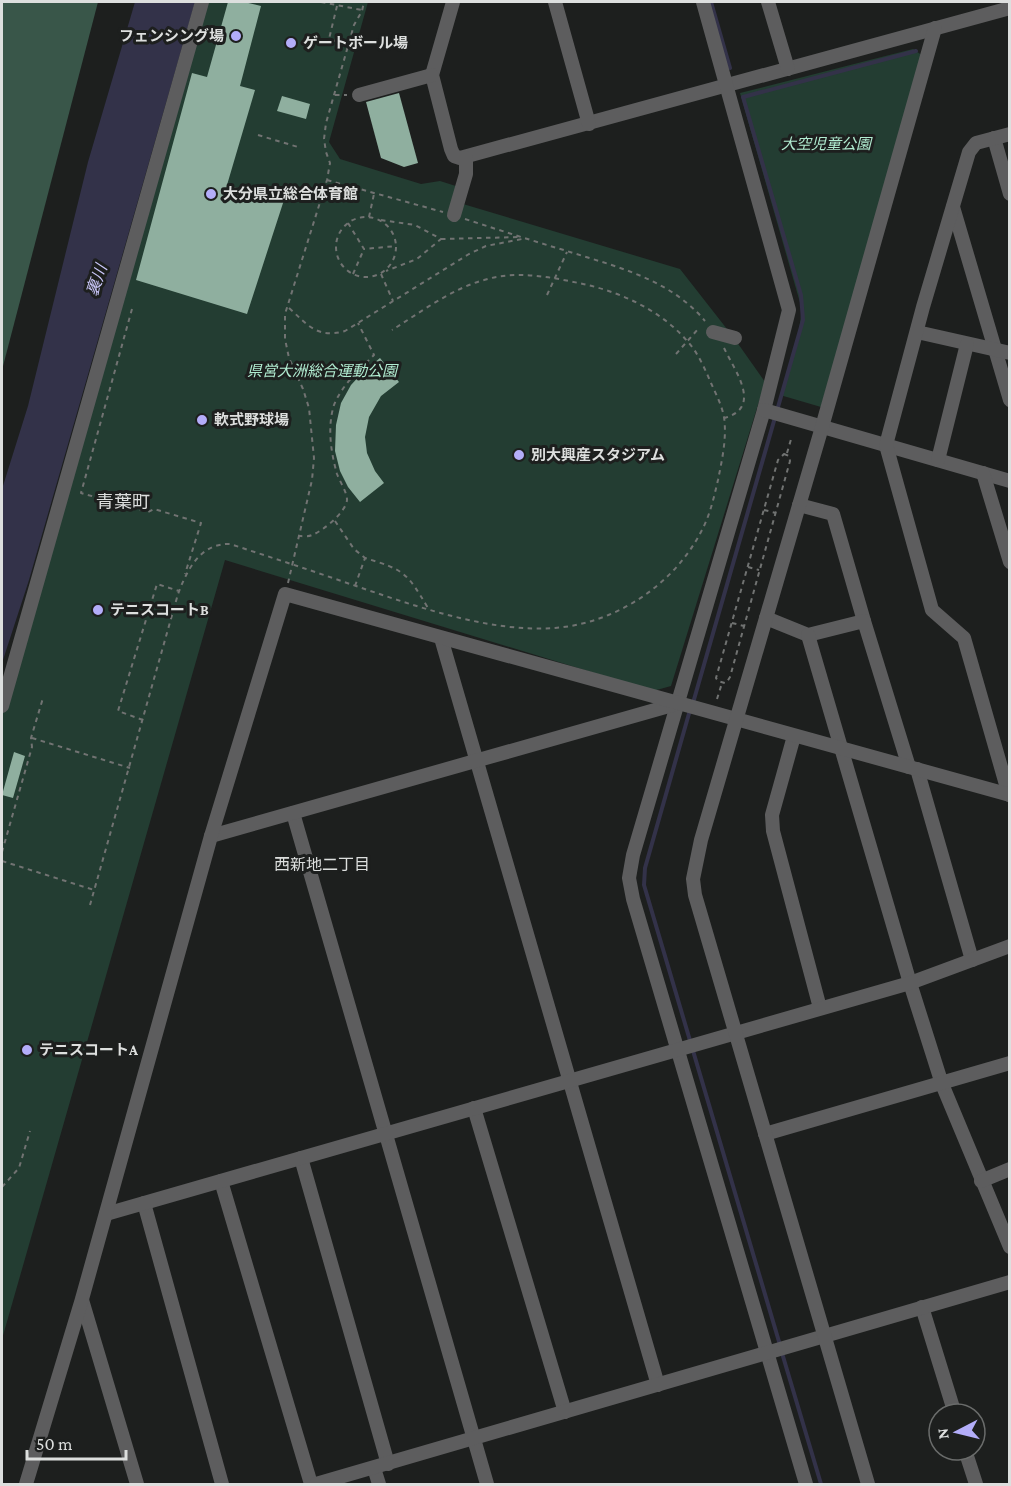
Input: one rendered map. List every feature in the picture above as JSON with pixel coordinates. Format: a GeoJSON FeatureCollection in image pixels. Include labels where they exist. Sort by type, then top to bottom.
{"type":"FeatureCollection","features":[{"type":"Feature","properties":{"kind":"street"},"geometry":{"type":"LineString","coordinates":[[2,706],[202,2]]}},
{"type":"Feature","properties":{"kind":"street"},"geometry":{"type":"LineString","coordinates":[[453,2],[432,75],[451,149],[454,156],[460,158],[1010,8]]}},
{"type":"Feature","properties":{"kind":"street"},"geometry":{"type":"LineString","coordinates":[[555,2],[589,124]]}},
{"type":"Feature","properties":{"kind":"street"},"geometry":{"type":"LineString","coordinates":[[703,2],[789,310],[686,707],[633,855],[629,878],[633,898],[687,1047],[776,1350],[806,1485]]}},
{"type":"Feature","properties":{"kind":"street"},"geometry":{"type":"LineString","coordinates":[[768,2],[788,69]]}},
{"type":"Feature","properties":{"kind":"street"},"geometry":{"type":"LineString","coordinates":[[868,1485],[695,895],[693,879],[701,840],[822,427],[935,28]]}},
{"type":"Feature","properties":{"kind":"street"},"geometry":{"type":"LineString","coordinates":[[359,95],[432,75]]}},
{"type":"Feature","properties":{"kind":"street"},"geometry":{"type":"LineString","coordinates":[[1009,795],[964,638],[932,610],[886,445],[969,152],[976,143],[1010,134]]}},
{"type":"Feature","properties":{"kind":"street"},"geometry":{"type":"LineString","coordinates":[[994,138],[1010,194]]}},
{"type":"Feature","properties":{"kind":"street"},"geometry":{"type":"LineString","coordinates":[[453,215],[466,174],[466,158]]}},
{"type":"Feature","properties":{"kind":"street"},"geometry":{"type":"LineString","coordinates":[[953,206],[1010,400]]}},
{"type":"Feature","properties":{"kind":"street"},"geometry":{"type":"LineString","coordinates":[[709,327],[735,338]]}},
{"type":"Feature","properties":{"kind":"street"},"geometry":{"type":"LineString","coordinates":[[917,332],[1010,353]]}},
{"type":"Feature","properties":{"kind":"street"},"geometry":{"type":"LineString","coordinates":[[938,460],[968,344]]}},
{"type":"Feature","properties":{"kind":"street"},"geometry":{"type":"LineString","coordinates":[[764,410],[1010,481]]}},
{"type":"Feature","properties":{"kind":"street"},"geometry":{"type":"LineString","coordinates":[[983,473],[1010,562]]}},
{"type":"Feature","properties":{"kind":"street"},"geometry":{"type":"LineString","coordinates":[[799,505],[833,514],[864,621],[913,768],[972,960]]}},
{"type":"Feature","properties":{"kind":"street"},"geometry":{"type":"LineString","coordinates":[[26,1485],[82,1299],[211,836],[285,594],[1009,795]]}},
{"type":"Feature","properties":{"kind":"street"},"geometry":{"type":"LineString","coordinates":[[766,618],[808,636],[864,621]]}},
{"type":"Feature","properties":{"kind":"street"},"geometry":{"type":"LineString","coordinates":[[808,636],[942,1084],[1010,1247]]}},
{"type":"Feature","properties":{"kind":"street"},"geometry":{"type":"LineString","coordinates":[[441,638],[658,1385]]}},
{"type":"Feature","properties":{"kind":"street"},"geometry":{"type":"LineString","coordinates":[[211,836],[477,761],[686,707]]}},
{"type":"Feature","properties":{"kind":"street"},"geometry":{"type":"LineString","coordinates":[[794,736],[772,815],[773,831],[820,1008]]}},
{"type":"Feature","properties":{"kind":"street"},"geometry":{"type":"LineString","coordinates":[[293,813],[487,1485]]}},
{"type":"Feature","properties":{"kind":"street"},"geometry":{"type":"LineString","coordinates":[[106,1214],[910,983],[1010,946]]}},
{"type":"Feature","properties":{"kind":"street"},"geometry":{"type":"LineString","coordinates":[[765,1134],[1010,1063]]}},
{"type":"Feature","properties":{"kind":"street"},"geometry":{"type":"LineString","coordinates":[[474,1108],[565,1412]]}},
{"type":"Feature","properties":{"kind":"street"},"geometry":{"type":"LineString","coordinates":[[301,1158],[388,1464]]}},
{"type":"Feature","properties":{"kind":"street"},"geometry":{"type":"LineString","coordinates":[[981,1181],[1010,1169]]}},
{"type":"Feature","properties":{"kind":"street"},"geometry":{"type":"LineString","coordinates":[[221,1180],[311,1485]]}},
{"type":"Feature","properties":{"kind":"street"},"geometry":{"type":"LineString","coordinates":[[144,1203],[222,1485]]}},
{"type":"Feature","properties":{"kind":"street"},"geometry":{"type":"LineString","coordinates":[[316,1485],[1010,1282]]}},
{"type":"Feature","properties":{"kind":"street"},"geometry":{"type":"LineString","coordinates":[[82,1299],[137,1485]]}},
{"type":"Feature","properties":{"kind":"street"},"geometry":{"type":"LineString","coordinates":[[922,1307],[951,1402]]}},
{"type":"Feature","properties":{"kind":"street"},"geometry":{"type":"LineString","coordinates":[[969,1462],[976,1485]]}},
{"type":"Feature","properties":{"kind":"street"},"geometry":{"type":"LineString","coordinates":[[374,1468],[379,1485]]}},
{"type":"Feature","properties":{"kind":"path"},"geometry":{"type":"LineString","coordinates":[[321,2],[362,10]]}},
{"type":"Feature","properties":{"kind":"path"},"geometry":{"type":"LineString","coordinates":[[285,594],[312,480],[314,458],[309,408],[289,358],[285,339],[285,314],[327,180],[330,163],[324,139],[326,123],[354,25],[364,2]]}},
{"type":"Feature","properties":{"kind":"path"},"geometry":{"type":"LineString","coordinates":[[338,6],[328,39],[348,45]]}},
{"type":"Feature","properties":{"kind":"path"},"geometry":{"type":"LineString","coordinates":[[258,135],[298,147]]}},
{"type":"Feature","properties":{"kind":"path"},"geometry":{"type":"LineString","coordinates":[[327,180],[453,215],[629,270],[663,286],[692,308],[709,327],[743,386],[745,398],[742,408],[736,415],[724,418],[706,373],[688,342],[656,315],[635,302],[598,287],[556,278],[507,275],[486,279],[468,285],[392,330]]}},
{"type":"Feature","properties":{"kind":"path"},"geometry":{"type":"LineString","coordinates":[[369,217],[374,193]]}},
{"type":"Feature","properties":{"kind":"path"},"geometry":{"type":"LineString","coordinates":[[441,239],[417,259],[374,276],[363,277],[353,274],[345,268],[336,250],[340,232],[348,223],[354,219],[369,217],[416,225],[441,239],[524,238]]}},
{"type":"Feature","properties":{"kind":"path"},"geometry":{"type":"LineString","coordinates":[[380,220],[389,227],[394,235],[396,246],[395,255],[382,272]]}},
{"type":"Feature","properties":{"kind":"path"},"geometry":{"type":"LineString","coordinates":[[348,223],[364,249]]}},
{"type":"Feature","properties":{"kind":"path"},"geometry":{"type":"LineString","coordinates":[[288,307],[316,331],[332,335],[345,331],[469,254],[486,246],[524,238]]}},
{"type":"Feature","properties":{"kind":"path"},"geometry":{"type":"LineString","coordinates":[[364,249],[396,246]]}},
{"type":"Feature","properties":{"kind":"path"},"geometry":{"type":"LineString","coordinates":[[353,274],[364,249]]}},
{"type":"Feature","properties":{"kind":"path"},"geometry":{"type":"LineString","coordinates":[[547,295],[567,252]]}},
{"type":"Feature","properties":{"kind":"path"},"geometry":{"type":"LineString","coordinates":[[382,272],[393,301]]}},
{"type":"Feature","properties":{"kind":"path"},"geometry":{"type":"LineString","coordinates":[[132,309],[81,493],[148,512],[154,509],[201,523],[180,591],[157,584],[118,711],[143,720]]}},
{"type":"Feature","properties":{"kind":"path"},"geometry":{"type":"LineString","coordinates":[[298,536],[311,536],[334,520],[346,504],[347,498],[331,449],[331,424],[334,405],[346,384],[374,355],[358,323]]}},
{"type":"Feature","properties":{"kind":"path"},"geometry":{"type":"LineString","coordinates":[[676,354],[709,327]]}},
{"type":"Feature","properties":{"kind":"path"},"geometry":{"type":"LineString","coordinates":[[786,454],[792,436]]}},
{"type":"Feature","properties":{"kind":"path"},"geometry":{"type":"LineString","coordinates":[[722,683],[716,678],[778,460],[782,454],[786,454]]}},
{"type":"Feature","properties":{"kind":"path"},"geometry":{"type":"LineString","coordinates":[[717,699],[722,683],[728,680],[760,570],[790,461],[790,457],[786,454]]}},
{"type":"Feature","properties":{"kind":"path"},"geometry":{"type":"LineString","coordinates":[[764,510],[776,513]]}},
{"type":"Feature","properties":{"kind":"path"},"geometry":{"type":"LineString","coordinates":[[334,520],[354,549],[365,558],[395,567],[405,574],[429,609]]}},
{"type":"Feature","properties":{"kind":"path"},"geometry":{"type":"LineString","coordinates":[[355,586],[365,558]]}},
{"type":"Feature","properties":{"kind":"path"},"geometry":{"type":"LineString","coordinates":[[748,567],[760,570]]}},
{"type":"Feature","properties":{"kind":"path"},"geometry":{"type":"LineString","coordinates":[[732,623],[744,626]]}},
{"type":"Feature","properties":{"kind":"path"},"geometry":{"type":"LineString","coordinates":[[2,852],[32,747],[31,738],[43,698]]}},
{"type":"Feature","properties":{"kind":"path"},"geometry":{"type":"LineString","coordinates":[[31,738],[130,768]]}},
{"type":"Feature","properties":{"kind":"path"},"geometry":{"type":"LineString","coordinates":[[2,861],[94,890]]}},
{"type":"Feature","properties":{"kind":"path"},"geometry":{"type":"LineString","coordinates":[[2,1187],[19,1168],[30,1131]]}},
{"type":"Feature","properties":{"kind":"green space"},"geometry":{"type":"Polygon","coordinates":[[[2,2],[98,2],[2,370],[2,2]]]}},
{"type":"Feature","properties":{"kind":"green space","name":"県営大洲総合運動公園"},"geometry":{"type":"Polygon","coordinates":[[[205,2],[368,2],[329,142],[340,159],[421,184],[440,181],[459,187],[463,204],[680,269],[765,382],[671,686],[653,691],[225,560],[2,1339],[2,713],[205,2]]]}},
{"type":"Feature","properties":{"kind":"green space","name":"大空児童公園"},"geometry":{"type":"Polygon","coordinates":[[[913,49],[923,56],[821,407],[780,395],[797,338],[801,306],[740,93],[913,49]]]}},
{"type":"Feature","properties":{"kind":"water","name":"裏川"},"geometry":{"type":"Polygon","coordinates":[[[135,2],[195,2],[29,580],[2,663],[2,489],[28,406],[88,162],[135,2]]]}},
{"type":"Feature","properties":{"kind":"building","name":"大分県立総合体育館"},"geometry":{"type":"Polygon","coordinates":[[[228,2],[244,2],[261,6],[240,86],[255,90],[227,185],[284,200],[247,314],[136,280],[192,73],[207,77],[228,2]]]}},
{"type":"Feature","properties":{"kind":"building"},"geometry":{"type":"Polygon","coordinates":[[[399,93],[418,163],[404,167],[381,158],[366,102],[399,93]]]}},
{"type":"Feature","properties":{"kind":"building"},"geometry":{"type":"Polygon","coordinates":[[[282,96],[310,104],[306,119],[277,111],[282,96]]]}},
{"type":"Feature","properties":{"kind":"building"},"geometry":{"type":"Polygon","coordinates":[[[380,358],[399,382],[381,396],[369,417],[365,437],[367,453],[375,471],[384,483],[360,502],[348,487],[340,471],[335,451],[336,425],[341,403],[351,385],[380,358]]]}},
{"type":"Feature","properties":{"kind":"building"},"geometry":{"type":"Polygon","coordinates":[[[14,752],[25,756],[13,798],[2,795],[14,752]]]}},
{"type":"Feature","properties":{"kind":"waterway"},"geometry":{"type":"LineString","coordinates":[[711,2],[730,68]]}},
{"type":"Feature","properties":{"kind":"waterway"},"geometry":{"type":"LineString","coordinates":[[693,703],[803,320],[801,295],[743,97],[916,51]]}},
{"type":"Feature","properties":{"kind":"waterway"},"geometry":{"type":"LineString","coordinates":[[690,710],[645,868],[644,885],[780,1345]]}},
{"type":"Feature","properties":{"kind":"waterway"},"geometry":{"type":"LineString","coordinates":[[782,1353],[821,1484]]}},
{"type":"Feature","properties":{"kind":"place","name":"フェンシング場"},"geometry":{"type":"Point","coordinates":[236,36]}},
{"type":"Feature","properties":{"kind":"place","name":"ゲートボール場"},"geometry":{"type":"Point","coordinates":[291,43]}},
{"type":"Feature","properties":{"kind":"place","name":"大分県立総合体育館"},"geometry":{"type":"Point","coordinates":[211,194]}},
{"type":"Feature","properties":{"kind":"place","name":"軟式野球場"},"geometry":{"type":"Point","coordinates":[202,420]}},
{"type":"Feature","properties":{"kind":"place","name":"別大興産スタジアム"},"geometry":{"type":"Point","coordinates":[519,455]}},
{"type":"Feature","properties":{"kind":"place","name":"テニスコートB"},"geometry":{"type":"Point","coordinates":[98,610]}},
{"type":"Feature","properties":{"kind":"place","name":"テニスコートA"},"geometry":{"type":"Point","coordinates":[27,1050]}},
{"type":"Feature","properties":{"kind":"district","name":"青葉町"},"geometry":{"type":"Point","coordinates":[123,502]}},
{"type":"Feature","properties":{"kind":"district","name":"西新地二丁目"},"geometry":{"type":"Point","coordinates":[322,864]}}]}
